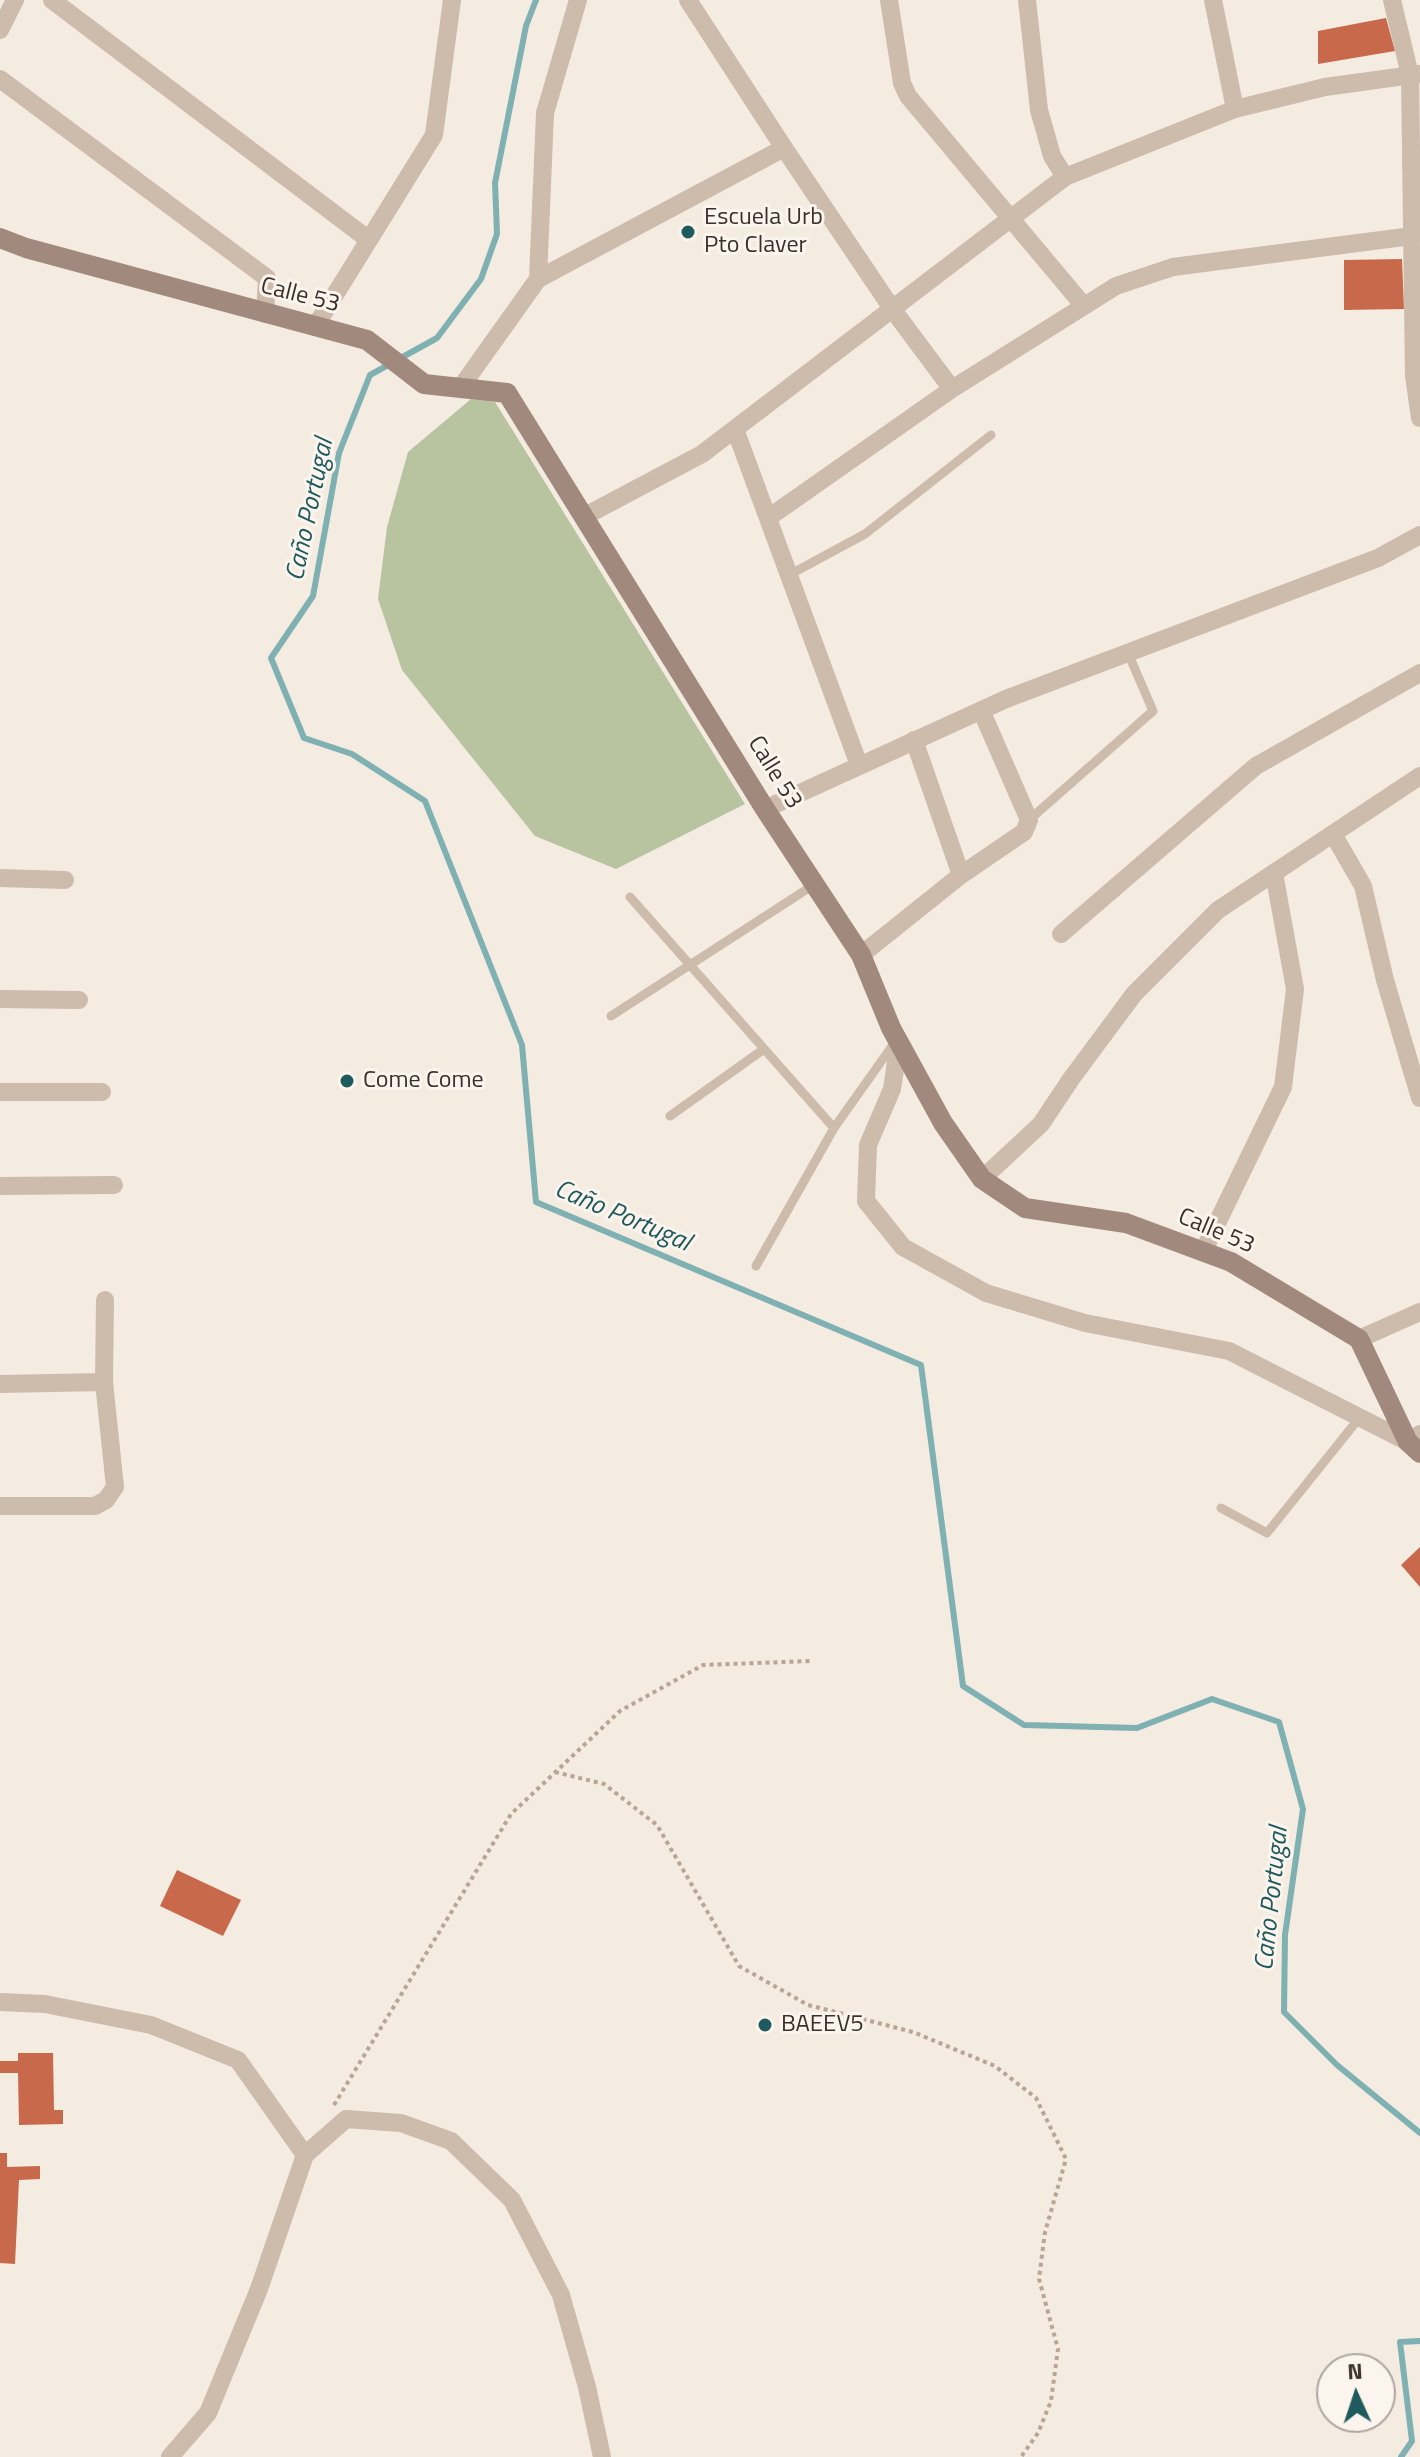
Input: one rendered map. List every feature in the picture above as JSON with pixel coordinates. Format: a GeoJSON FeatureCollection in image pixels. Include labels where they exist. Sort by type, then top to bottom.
{"type":"FeatureCollection","features":[{"type":"Feature","properties":{"kind":"street"},"geometry":{"type":"LineString","coordinates":[[0,30],[15,0]]}},
{"type":"Feature","properties":{"kind":"street"},"geometry":{"type":"LineString","coordinates":[[52,0],[369,240]]}},
{"type":"Feature","properties":{"kind":"street"},"geometry":{"type":"LineString","coordinates":[[315,327],[434,135],[452,0]]}},
{"type":"Feature","properties":{"kind":"street"},"geometry":{"type":"LineString","coordinates":[[538,279],[545,113],[578,0]]}},
{"type":"Feature","properties":{"kind":"street"},"geometry":{"type":"LineString","coordinates":[[688,0],[893,310],[952,389]]}},
{"type":"Feature","properties":{"kind":"street"},"geometry":{"type":"LineString","coordinates":[[889,0],[902,83],[908,96],[1084,306]]}},
{"type":"Feature","properties":{"kind":"street"},"geometry":{"type":"LineString","coordinates":[[1027,0],[1039,110],[1052,156],[1065,177]]}},
{"type":"Feature","properties":{"kind":"street"},"geometry":{"type":"LineString","coordinates":[[1213,0],[1235,109]]}},
{"type":"Feature","properties":{"kind":"street"},"geometry":{"type":"LineString","coordinates":[[1392,0],[1415,74],[1414,376],[1420,418]]}},
{"type":"Feature","properties":{"kind":"street"},"geometry":{"type":"LineString","coordinates":[[585,516],[702,454],[1065,177],[1235,109],[1325,87],[1415,74]]}},
{"type":"Feature","properties":{"kind":"street"},"geometry":{"type":"LineString","coordinates":[[0,79],[267,278],[265,314]]}},
{"type":"Feature","properties":{"kind":"street"},"geometry":{"type":"LineString","coordinates":[[461,387],[538,279],[784,148]]}},
{"type":"Feature","properties":{"kind":"street"},"geometry":{"type":"LineString","coordinates":[[768,518],[952,389],[1116,286],[1173,267],[1416,236]]}},
{"type":"Feature","properties":{"kind":"street","name":"Calle 53"},"geometry":{"type":"LineString","coordinates":[[0,238],[26,248],[367,340],[424,384],[507,393],[765,809],[861,955],[898,1040],[943,1123],[982,1179],[1025,1208],[1126,1223],[1231,1262],[1359,1339]]}},
{"type":"Feature","properties":{"kind":"street"},"geometry":{"type":"LineString","coordinates":[[735,429],[859,765]]}},
{"type":"Feature","properties":{"kind":"street"},"geometry":{"type":"LineString","coordinates":[[765,809],[981,710],[1378,558],[1420,535]]}},
{"type":"Feature","properties":{"kind":"street"},"geometry":{"type":"LineString","coordinates":[[1061,934],[1256,766],[1420,673]]}},
{"type":"Feature","properties":{"kind":"street"},"geometry":{"type":"LineString","coordinates":[[861,955],[961,875],[1024,832],[1029,820],[981,710]]}},
{"type":"Feature","properties":{"kind":"street"},"geometry":{"type":"LineString","coordinates":[[914,740],[961,875]]}},
{"type":"Feature","properties":{"kind":"street"},"geometry":{"type":"LineString","coordinates":[[982,1179],[1041,1124],[1134,994],[1218,910],[1420,776]]}},
{"type":"Feature","properties":{"kind":"street"},"geometry":{"type":"LineString","coordinates":[[1333,834],[1363,886],[1385,980],[1420,1098]]}},
{"type":"Feature","properties":{"kind":"street"},"geometry":{"type":"LineString","coordinates":[[1203,1252],[1283,1087],[1295,989],[1274,873]]}},
{"type":"Feature","properties":{"kind":"street"},"geometry":{"type":"LineString","coordinates":[[0,878],[65,880]]}},
{"type":"Feature","properties":{"kind":"street"},"geometry":{"type":"LineString","coordinates":[[0,999],[79,1000]]}},
{"type":"Feature","properties":{"kind":"street"},"geometry":{"type":"LineString","coordinates":[[898,1040],[892,1089],[868,1145],[866,1201],[903,1247],[986,1293],[1085,1323],[1229,1351],[1416,1443]]}},
{"type":"Feature","properties":{"kind":"street"},"geometry":{"type":"LineString","coordinates":[[0,1092],[102,1092]]}},
{"type":"Feature","properties":{"kind":"street"},"geometry":{"type":"LineString","coordinates":[[0,1186],[114,1185]]}},
{"type":"Feature","properties":{"kind":"street"},"geometry":{"type":"LineString","coordinates":[[0,1506],[95,1506],[106,1500],[115,1487],[104,1382],[105,1300]]}},
{"type":"Feature","properties":{"kind":"street"},"geometry":{"type":"LineString","coordinates":[[1416,1443],[1359,1339],[1420,1312]]}},
{"type":"Feature","properties":{"kind":"street"},"geometry":{"type":"LineString","coordinates":[[0,1384],[104,1382]]}},
{"type":"Feature","properties":{"kind":"street"},"geometry":{"type":"LineString","coordinates":[[0,2002],[45,2004],[151,2025],[238,2060],[305,2155]]}},
{"type":"Feature","properties":{"kind":"street"},"geometry":{"type":"LineString","coordinates":[[170,2457],[208,2413],[259,2289],[305,2155],[346,2119],[401,2123],[451,2141],[512,2200],[561,2295],[587,2387],[602,2457]]}},
{"type":"Feature","properties":{"kind":"lane"},"geometry":{"type":"LineString","coordinates":[[789,575],[865,534],[991,435]]}},
{"type":"Feature","properties":{"kind":"lane"},"geometry":{"type":"LineString","coordinates":[[1029,820],[1153,711],[1128,653]]}},
{"type":"Feature","properties":{"kind":"lane"},"geometry":{"type":"LineString","coordinates":[[611,1016],[815,884]]}},
{"type":"Feature","properties":{"kind":"lane"},"geometry":{"type":"LineString","coordinates":[[630,897],[834,1128]]}},
{"type":"Feature","properties":{"kind":"lane"},"geometry":{"type":"LineString","coordinates":[[756,1266],[834,1128],[898,1040]]}},
{"type":"Feature","properties":{"kind":"lane"},"geometry":{"type":"LineString","coordinates":[[670,1116],[764,1049]]}},
{"type":"Feature","properties":{"kind":"lane"},"geometry":{"type":"LineString","coordinates":[[1221,1508],[1267,1533],[1360,1417]]}},
{"type":"Feature","properties":{"kind":"path"},"geometry":{"type":"LineString","coordinates":[[328,2115],[511,1814],[555,1772],[620,1711],[703,1665],[811,1661]]}},
{"type":"Feature","properties":{"kind":"path"},"geometry":{"type":"LineString","coordinates":[[555,1772],[604,1784],[657,1825],[739,1966],[808,2005],[913,2032],[995,2066],[1036,2098],[1066,2159],[1045,2232],[1039,2279],[1058,2349],[1051,2401],[1038,2433],[1021,2457]]}},
{"type":"Feature","properties":{"kind":"green space"},"geometry":{"type":"Polygon","coordinates":[[[471,399],[495,402],[745,804],[616,869],[535,836],[402,670],[378,599],[387,527],[408,452],[471,399]]]}},
{"type":"Feature","properties":{"kind":"building"},"geometry":{"type":"Polygon","coordinates":[[[1386,18],[1395,51],[1318,64],[1318,31],[1386,18]]]}},
{"type":"Feature","properties":{"kind":"building"},"geometry":{"type":"Polygon","coordinates":[[[1402,259],[1404,309],[1344,310],[1344,260],[1402,259]]]}},
{"type":"Feature","properties":{"kind":"building"},"geometry":{"type":"Polygon","coordinates":[[[1420,1547],[1420,1587],[1401,1565],[1420,1547]]]}},
{"type":"Feature","properties":{"kind":"building"},"geometry":{"type":"Polygon","coordinates":[[[177,1870],[241,1900],[223,1936],[160,1906],[177,1870]]]}},
{"type":"Feature","properties":{"kind":"building"},"geometry":{"type":"Polygon","coordinates":[[[18,2053],[53,2053],[54,2110],[63,2110],[63,2124],[19,2125],[18,2073],[0,2073],[0,2061],[18,2061],[18,2053]]]}},
{"type":"Feature","properties":{"kind":"building"},"geometry":{"type":"Polygon","coordinates":[[[0,2153],[7,2153],[7,2167],[40,2166],[40,2179],[19,2180],[15,2264],[0,2263],[0,2153]]]}},
{"type":"Feature","properties":{"kind":"waterway","name":"Caño Portugal"},"geometry":{"type":"LineString","coordinates":[[536,0],[526,26],[495,183],[497,234],[481,279],[437,338],[370,375],[339,453],[313,596],[271,658],[304,738],[352,754],[425,801],[522,1045],[536,1202],[921,1365],[963,1686],[1024,1725],[1137,1728],[1212,1699],[1279,1722],[1303,1809],[1285,1935],[1284,2012],[1337,2065],[1420,2133]]}},
{"type":"Feature","properties":{"kind":"waterway","name":"Caño Portugal"},"geometry":{"type":"LineString","coordinates":[[1401,2457],[1412,2441],[1400,2342],[1420,2341]]}},
{"type":"Feature","properties":{"kind":"place","name":"Escuela Urb Pto Claver"},"geometry":{"type":"Point","coordinates":[688,232]}},
{"type":"Feature","properties":{"kind":"place","name":"Come Come"},"geometry":{"type":"Point","coordinates":[347,1081]}},
{"type":"Feature","properties":{"kind":"place","name":"BAEEV5"},"geometry":{"type":"Point","coordinates":[765,2025]}}]}
